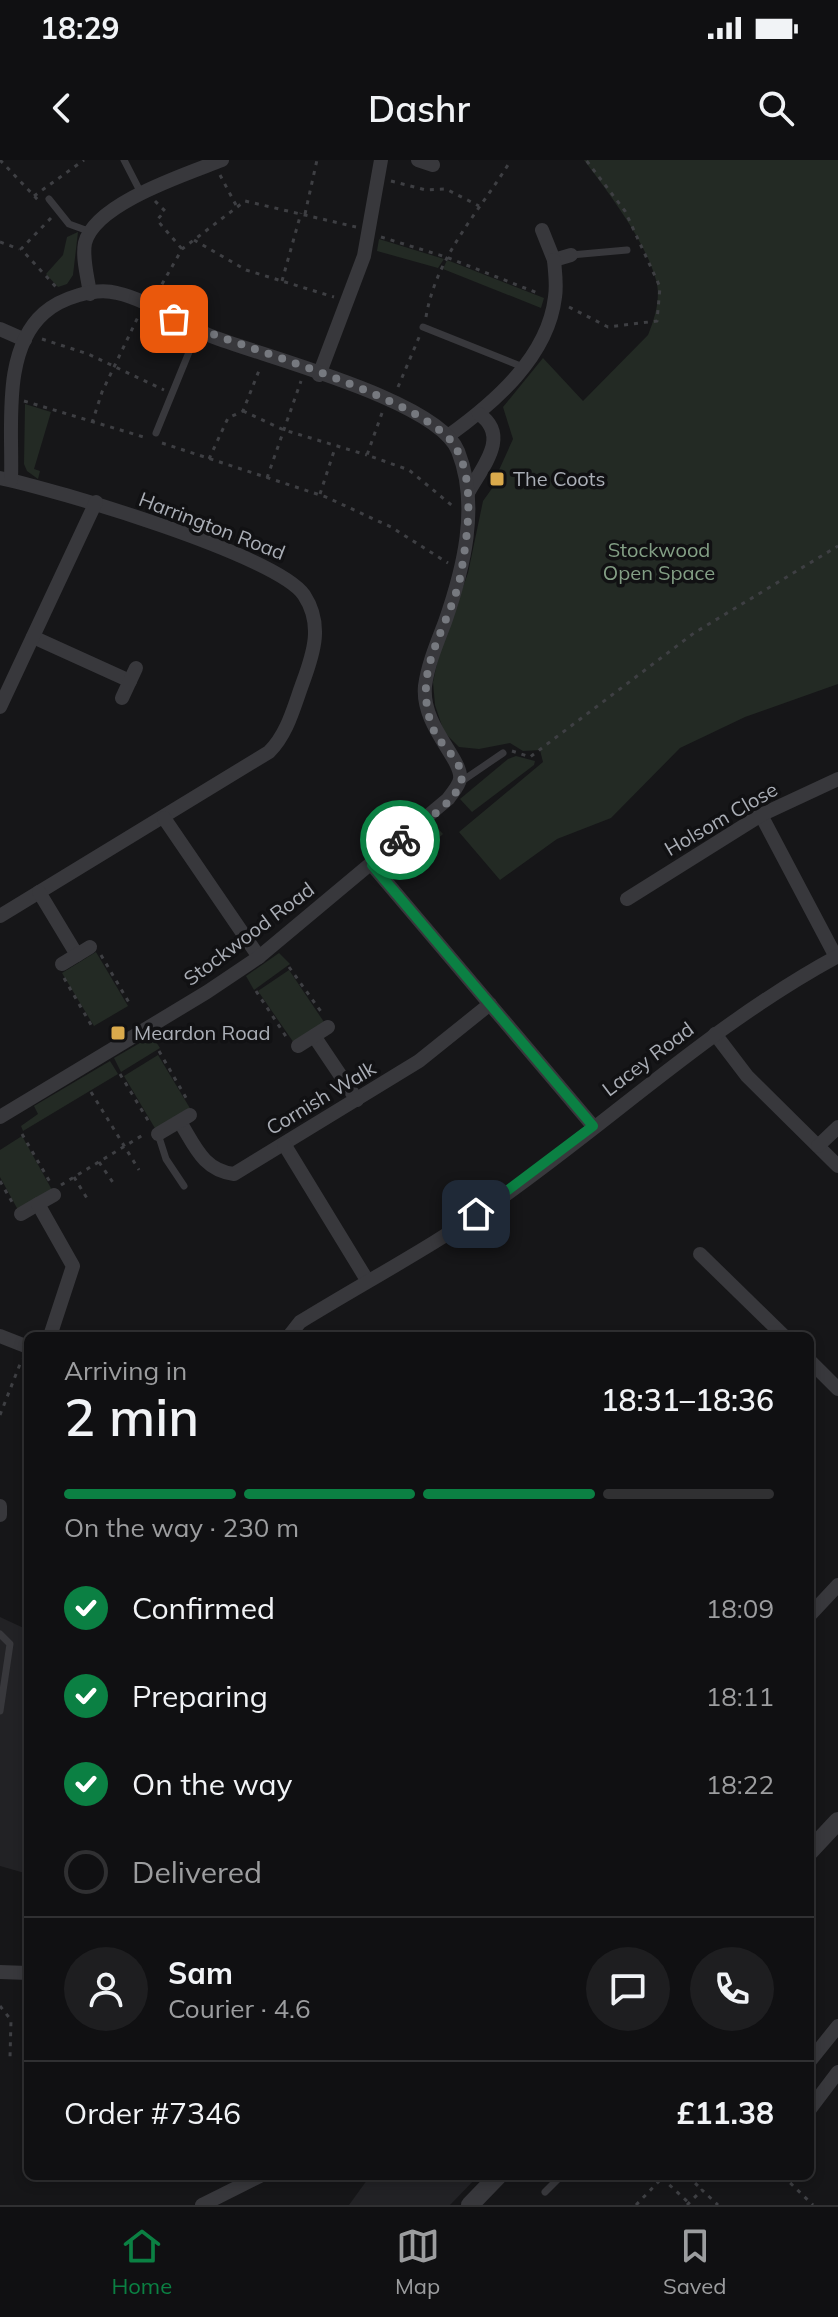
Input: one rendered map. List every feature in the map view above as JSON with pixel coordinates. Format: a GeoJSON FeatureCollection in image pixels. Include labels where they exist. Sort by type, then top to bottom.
{"type":"FeatureCollection","features":[{"type":"Feature","properties":{"kind":"street"},"geometry":{"type":"LineString","coordinates":[[312,372],[349,301],[370,232],[381,160]]}},
{"type":"Feature","properties":{"kind":"street"},"geometry":{"type":"LineString","coordinates":[[90,294],[85,248],[91,232],[103,218],[144,194],[222,165]]}},
{"type":"Feature","properties":{"kind":"street"},"geometry":{"type":"LineString","coordinates":[[448,436],[479,414],[523,367],[542,336],[555,300],[554,260],[542,230]]}},
{"type":"Feature","properties":{"kind":"street"},"geometry":{"type":"LineString","coordinates":[[554,260],[571,255]]}},
{"type":"Feature","properties":{"kind":"street"},"geometry":{"type":"LineString","coordinates":[[6,479],[17,364],[26,337],[45,312],[68,299],[90,294],[117,292],[198,330],[390,400],[426,418],[448,436],[458,451],[468,493],[462,571],[427,672],[425,690],[436,734],[460,770],[461,782]]}},
{"type":"Feature","properties":{"kind":"street"},"geometry":{"type":"LineString","coordinates":[[0,329],[26,337]]}},
{"type":"Feature","properties":{"kind":"street"},"geometry":{"type":"LineString","coordinates":[[468,493],[493,447],[496,433],[489,421],[479,414]]}},
{"type":"Feature","properties":{"kind":"street","name":"Harrington Road"},"geometry":{"type":"LineString","coordinates":[[0,916],[254,764],[278,742],[312,658],[315,624],[305,596],[279,572],[96,502],[6,479]]}},
{"type":"Feature","properties":{"kind":"street"},"geometry":{"type":"LineString","coordinates":[[0,705],[96,502]]}},
{"type":"Feature","properties":{"kind":"street"},"geometry":{"type":"LineString","coordinates":[[33,637],[133,674],[122,698]]}},
{"type":"Feature","properties":{"kind":"street","name":"Holsom Close"},"geometry":{"type":"LineString","coordinates":[[627,899],[761,815],[838,779]]}},
{"type":"Feature","properties":{"kind":"street","name":"Stockwood Road"},"geometry":{"type":"LineString","coordinates":[[0,1117],[259,957],[372,865],[448,799],[461,782]]}},
{"type":"Feature","properties":{"kind":"street"},"geometry":{"type":"LineString","coordinates":[[761,815],[837,956]]}},
{"type":"Feature","properties":{"kind":"street"},"geometry":{"type":"LineString","coordinates":[[164,818],[259,957]]}},
{"type":"Feature","properties":{"kind":"street"},"geometry":{"type":"LineString","coordinates":[[372,865],[593,1126]]}},
{"type":"Feature","properties":{"kind":"street"},"geometry":{"type":"LineString","coordinates":[[39,892],[83,951],[62,964]]}},
{"type":"Feature","properties":{"kind":"street","name":"Lacey Road"},"geometry":{"type":"LineString","coordinates":[[292,1332],[300,1322],[496,1202],[715,1034],[772,994],[837,956]]}},
{"type":"Feature","properties":{"kind":"street","name":"Cornish Walk"},"geometry":{"type":"LineString","coordinates":[[185,1119],[205,1163],[217,1172],[234,1174],[419,1061],[490,1004]]}},
{"type":"Feature","properties":{"kind":"street"},"geometry":{"type":"LineString","coordinates":[[298,1046],[328,1027]]}},
{"type":"Feature","properties":{"kind":"street"},"geometry":{"type":"LineString","coordinates":[[715,1034],[747,1076],[838,1166]]}},
{"type":"Feature","properties":{"kind":"street"},"geometry":{"type":"LineString","coordinates":[[314,1036],[357,1100]]}},
{"type":"Feature","properties":{"kind":"street"},"geometry":{"type":"LineString","coordinates":[[155,1132],[185,1119]]}},
{"type":"Feature","properties":{"kind":"street"},"geometry":{"type":"LineString","coordinates":[[818,1146],[838,1127]]}},
{"type":"Feature","properties":{"kind":"street"},"geometry":{"type":"LineString","coordinates":[[284,1144],[367,1280]]}},
{"type":"Feature","properties":{"kind":"street"},"geometry":{"type":"LineString","coordinates":[[21,1214],[54,1192]]}},
{"type":"Feature","properties":{"kind":"street"},"geometry":{"type":"LineString","coordinates":[[38,1204],[73,1266],[51,1332]]}},
{"type":"Feature","properties":{"kind":"street"},"geometry":{"type":"LineString","coordinates":[[700,1254],[780,1332]]}},
{"type":"Feature","properties":{"kind":"street"},"geometry":{"type":"LineString","coordinates":[[0,1336],[24,1345]]}},
{"type":"Feature","properties":{"kind":"street"},"geometry":{"type":"LineString","coordinates":[[814,1365],[838,1389]]}},
{"type":"Feature","properties":{"kind":"street"},"geometry":{"type":"LineString","coordinates":[[0,1506],[0,1515]]}},
{"type":"Feature","properties":{"kind":"street"},"geometry":{"type":"LineString","coordinates":[[814,1603],[838,1585]]}},
{"type":"Feature","properties":{"kind":"street"},"geometry":{"type":"LineString","coordinates":[[814,1847],[838,1821]]}},
{"type":"Feature","properties":{"kind":"street"},"geometry":{"type":"LineString","coordinates":[[0,1972],[24,1973]]}},
{"type":"Feature","properties":{"kind":"street"},"geometry":{"type":"LineString","coordinates":[[814,2056],[838,2026]]}},
{"type":"Feature","properties":{"kind":"street"},"geometry":{"type":"LineString","coordinates":[[814,2104],[838,2072]]}},
{"type":"Feature","properties":{"kind":"street"},"geometry":{"type":"LineString","coordinates":[[202,2205],[252,2180]]}},
{"type":"Feature","properties":{"kind":"street"},"geometry":{"type":"LineString","coordinates":[[481,2201],[495,2180]]}},
{"type":"Feature","properties":{"kind":"lane"},"geometry":{"type":"LineString","coordinates":[[124,160],[144,194]]}},
{"type":"Feature","properties":{"kind":"lane"},"geometry":{"type":"LineString","coordinates":[[49,199],[69,224],[91,232]]}},
{"type":"Feature","properties":{"kind":"lane"},"geometry":{"type":"LineString","coordinates":[[571,255],[627,250]]}},
{"type":"Feature","properties":{"kind":"lane"},"geometry":{"type":"LineString","coordinates":[[423,327],[523,367]]}},
{"type":"Feature","properties":{"kind":"lane"},"geometry":{"type":"LineString","coordinates":[[156,433],[198,330]]}},
{"type":"Feature","properties":{"kind":"lane"},"geometry":{"type":"LineString","coordinates":[[461,782],[503,753]]}},
{"type":"Feature","properties":{"kind":"lane"},"geometry":{"type":"LineString","coordinates":[[155,1132],[166,1159],[184,1186]]}},
{"type":"Feature","properties":{"kind":"lane"},"geometry":{"type":"LineString","coordinates":[[0,1634],[10,1644],[0,1711]]}},
{"type":"Feature","properties":{"kind":"lane"},"geometry":{"type":"LineString","coordinates":[[545,2192],[556,2180]]}},
{"type":"Feature","properties":{"kind":"path"},"geometry":{"type":"LineString","coordinates":[[0,160],[52,217],[21,249]]}},
{"type":"Feature","properties":{"kind":"path"},"geometry":{"type":"LineString","coordinates":[[34,196],[84,160]]}},
{"type":"Feature","properties":{"kind":"path"},"geometry":{"type":"LineString","coordinates":[[282,281],[317,160]]}},
{"type":"Feature","properties":{"kind":"path"},"geometry":{"type":"LineString","coordinates":[[367,455],[423,327],[429,297],[446,257],[511,160]]}},
{"type":"Feature","properties":{"kind":"path"},"geometry":{"type":"LineString","coordinates":[[92,423],[114,366],[146,306],[182,249],[245,201],[370,232],[446,257],[555,300],[608,327],[657,321],[660,287],[625,211],[586,160]]}},
{"type":"Feature","properties":{"kind":"path"},"geometry":{"type":"LineString","coordinates":[[222,165],[237,207]]}},
{"type":"Feature","properties":{"kind":"path"},"geometry":{"type":"LineString","coordinates":[[379,178],[426,190],[446,189],[479,206]]}},
{"type":"Feature","properties":{"kind":"path"},"geometry":{"type":"LineString","coordinates":[[144,194],[165,211],[157,220],[182,249]]}},
{"type":"Feature","properties":{"kind":"path"},"geometry":{"type":"LineString","coordinates":[[194,240],[246,270],[349,301]]}},
{"type":"Feature","properties":{"kind":"path"},"geometry":{"type":"LineString","coordinates":[[0,242],[21,249],[68,299]]}},
{"type":"Feature","properties":{"kind":"path"},"geometry":{"type":"LineString","coordinates":[[26,337],[88,354],[171,393]]}},
{"type":"Feature","properties":{"kind":"path"},"geometry":{"type":"LineString","coordinates":[[209,459],[228,418],[243,411],[265,355]]}},
{"type":"Feature","properties":{"kind":"path"},"geometry":{"type":"LineString","coordinates":[[267,478],[284,430],[312,372]]}},
{"type":"Feature","properties":{"kind":"path"},"geometry":{"type":"LineString","coordinates":[[14,397],[92,423],[116,427],[320,495],[391,527],[462,571]]}},
{"type":"Feature","properties":{"kind":"path"},"geometry":{"type":"LineString","coordinates":[[243,411],[335,448]]}},
{"type":"Feature","properties":{"kind":"path"},"geometry":{"type":"LineString","coordinates":[[320,495],[337,445],[409,470],[467,519]]}},
{"type":"Feature","properties":{"kind":"path"},"geometry":{"type":"LineString","coordinates":[[503,753],[510,751],[530,757],[694,633],[838,546]]}},
{"type":"Feature","properties":{"kind":"path"},"geometry":{"type":"LineString","coordinates":[[83,951],[96,946],[131,1006]]}},
{"type":"Feature","properties":{"kind":"path"},"geometry":{"type":"LineString","coordinates":[[62,964],[58,968],[94,1030]]}},
{"type":"Feature","properties":{"kind":"path"},"geometry":{"type":"LineString","coordinates":[[289,967],[331,1025],[328,1027]]}},
{"type":"Feature","properties":{"kind":"path"},"geometry":{"type":"LineString","coordinates":[[256,991],[295,1049],[298,1046]]}},
{"type":"Feature","properties":{"kind":"path"},"geometry":{"type":"LineString","coordinates":[[159,1051],[195,1113],[185,1119]]}},
{"type":"Feature","properties":{"kind":"path"},"geometry":{"type":"LineString","coordinates":[[22,1134],[54,1192],[99,1162],[155,1132],[120,1074]]}},
{"type":"Feature","properties":{"kind":"path"},"geometry":{"type":"LineString","coordinates":[[91,1092],[139,1170]]}},
{"type":"Feature","properties":{"kind":"path"},"geometry":{"type":"LineString","coordinates":[[99,1162],[114,1184]]}},
{"type":"Feature","properties":{"kind":"path"},"geometry":{"type":"LineString","coordinates":[[74,1177],[88,1200]]}},
{"type":"Feature","properties":{"kind":"path"},"geometry":{"type":"LineString","coordinates":[[0,1181],[21,1214]]}},
{"type":"Feature","properties":{"kind":"path"},"geometry":{"type":"LineString","coordinates":[[0,1415],[24,1356]]}},
{"type":"Feature","properties":{"kind":"path"},"geometry":{"type":"LineString","coordinates":[[0,2006],[11,2020],[10,2057]]}},
{"type":"Feature","properties":{"kind":"path"},"geometry":{"type":"LineString","coordinates":[[636,2205],[660,2180]]}},
{"type":"Feature","properties":{"kind":"path"},"geometry":{"type":"LineString","coordinates":[[666,2180],[688,2204],[702,2190]]}},
{"type":"Feature","properties":{"kind":"path"},"geometry":{"type":"LineString","coordinates":[[692,2180],[718,2205]]}},
{"type":"Feature","properties":{"kind":"path"},"geometry":{"type":"LineString","coordinates":[[787,2180],[813,2205]]}},
{"type":"Feature","properties":{"kind":"shaded area"},"geometry":{"type":"Polygon","coordinates":[[[0,1617],[24,1628],[24,1873],[0,1866],[0,1617]]]}},
{"type":"Feature","properties":{"kind":"shaded area"},"geometry":{"type":"Polygon","coordinates":[[[367,2180],[474,2180],[450,2205],[349,2205],[367,2180]]]}},
{"type":"Feature","properties":{"kind":"green space","name":"Stockwood Open Space"},"geometry":{"type":"Polygon","coordinates":[[[584,160],[838,160],[838,684],[745,717],[680,748],[611,818],[557,839],[500,880],[459,832],[543,762],[540,750],[523,751],[510,743],[479,749],[459,747],[444,732],[435,705],[433,682],[439,654],[468,573],[483,501],[503,473],[499,470],[513,439],[503,407],[543,358],[583,401],[648,335],[658,301],[656,280],[643,249],[625,217],[584,160]]]}},
{"type":"Feature","properties":{"kind":"green space"},"geometry":{"type":"Polygon","coordinates":[[[78,232],[73,275],[67,284],[58,287],[46,274],[63,255],[67,237],[78,232]]]}},
{"type":"Feature","properties":{"kind":"green space"},"geometry":{"type":"Polygon","coordinates":[[[379,239],[444,259],[438,268],[377,251],[379,239]]]}},
{"type":"Feature","properties":{"kind":"green space"},"geometry":{"type":"Polygon","coordinates":[[[447,260],[544,298],[541,308],[443,269],[447,260]]]}},
{"type":"Feature","properties":{"kind":"green space"},"geometry":{"type":"Polygon","coordinates":[[[25,404],[51,412],[34,469],[40,471],[38,479],[27,471],[24,464],[25,404]]]}},
{"type":"Feature","properties":{"kind":"green space"},"geometry":{"type":"Polygon","coordinates":[[[516,756],[535,761],[534,765],[472,812],[460,799],[508,759],[516,756]]]}},
{"type":"Feature","properties":{"kind":"green space"},"geometry":{"type":"Polygon","coordinates":[[[433,823],[443,834],[405,867],[393,856],[433,823]]]}},
{"type":"Feature","properties":{"kind":"green space"},"geometry":{"type":"Polygon","coordinates":[[[96,952],[128,1006],[94,1026],[62,973],[96,952]]]}},
{"type":"Feature","properties":{"kind":"green space"},"geometry":{"type":"Polygon","coordinates":[[[279,953],[290,964],[254,990],[246,976],[279,953]]]}},
{"type":"Feature","properties":{"kind":"green space"},"geometry":{"type":"Polygon","coordinates":[[[289,970],[324,1022],[294,1043],[258,991],[289,970]]]}},
{"type":"Feature","properties":{"kind":"green space"},"geometry":{"type":"Polygon","coordinates":[[[152,1036],[160,1048],[121,1072],[114,1058],[152,1036]]]}},
{"type":"Feature","properties":{"kind":"green space"},"geometry":{"type":"Polygon","coordinates":[[[158,1055],[191,1110],[156,1130],[124,1076],[158,1055]]]}},
{"type":"Feature","properties":{"kind":"green space"},"geometry":{"type":"Polygon","coordinates":[[[110,1061],[118,1074],[23,1131],[21,1126],[38,1114],[34,1106],[110,1061]]]}},
{"type":"Feature","properties":{"kind":"green space"},"geometry":{"type":"Polygon","coordinates":[[[22,1136],[52,1190],[18,1210],[0,1177],[0,1150],[22,1136]]]}},
{"type":"Feature","properties":{"kind":"way so far"},"geometry":{"type":"LineString","coordinates":[[174,319],[214,337],[393,401],[426,418],[448,436],[458,451],[468,493],[462,571],[427,672],[425,690],[427,709],[436,734],[460,770],[461,782],[448,799],[400,840]]}},
{"type":"Feature","properties":{"kind":"place","name":"The Coots"},"geometry":{"type":"Point","coordinates":[497,479]}},
{"type":"Feature","properties":{"kind":"place","name":"Meardon Road"},"geometry":{"type":"Point","coordinates":[118,1033]}},
{"type":"Feature","properties":{"kind":"route"},"geometry":{"type":"LineString","coordinates":[[400,840],[372,865],[593,1126],[496,1202],[476,1214]]}}]}
